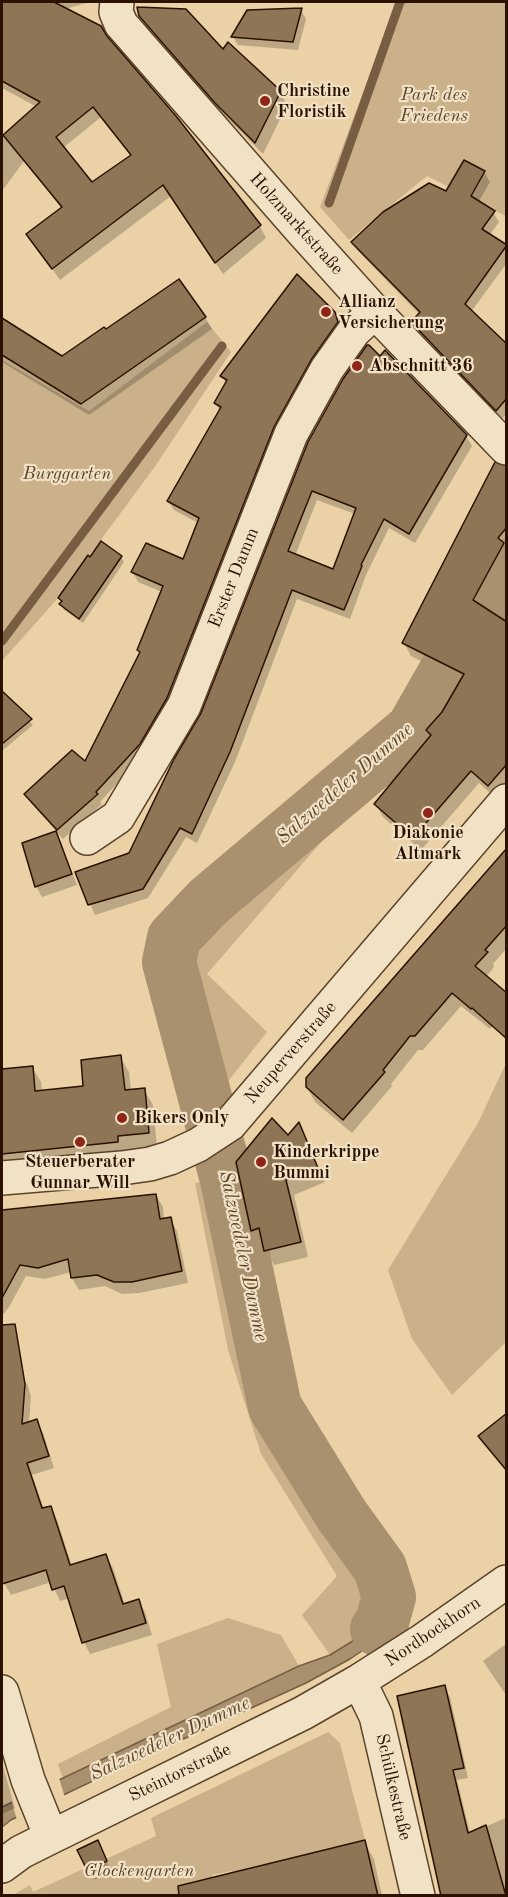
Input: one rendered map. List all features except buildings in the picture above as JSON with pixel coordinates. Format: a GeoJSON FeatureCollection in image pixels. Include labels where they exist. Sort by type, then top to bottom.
{"type":"FeatureCollection","features":[{"type":"Feature","properties":{"kind":"street","name":"Holzmarktstraße"},"geometry":{"type":"LineString","coordinates":[[108,5],[125,29],[293,222],[375,312],[507,448]]}},
{"type":"Feature","properties":{"kind":"street","name":"Erster Damm"},"geometry":{"type":"LineString","coordinates":[[87,838],[117,817],[184,706],[291,434],[327,369],[354,331],[375,312]]}},
{"type":"Feature","properties":{"kind":"street","name":"Neuperverstraße"},"geometry":{"type":"LineString","coordinates":[[2,1178],[150,1164],[198,1145],[230,1124],[507,801]]}},
{"type":"Feature","properties":{"kind":"street","name":"Nordbockhorn"},"geometry":{"type":"LineString","coordinates":[[359,1681],[507,1582]]}},
{"type":"Feature","properties":{"kind":"street","name":"Steintorstraße"},"geometry":{"type":"LineString","coordinates":[[2,1866],[21,1852],[40,1809],[303,1713],[359,1681]]}},
{"type":"Feature","properties":{"kind":"street","name":"Schülkestraße"},"geometry":{"type":"LineString","coordinates":[[359,1681],[376,1716],[418,1896]]}},
{"type":"Feature","properties":{"kind":"street"},"geometry":{"type":"LineString","coordinates":[[2,1692],[40,1809]]}},
{"type":"Feature","properties":{"kind":"green space","name":"Park des Friedens"},"geometry":{"type":"Polygon","coordinates":[[[397,2],[506,2],[506,216],[427,176],[349,240],[320,207],[397,2]]]}},
{"type":"Feature","properties":{"kind":"green space","name":"Burggarten"},"geometry":{"type":"Polygon","coordinates":[[[207,322],[231,352],[156,465],[58,598],[2,661],[2,360],[89,411],[207,322]]]}},
{"type":"Feature","properties":{"kind":"green space"},"geometry":{"type":"Polygon","coordinates":[[[337,778],[362,795],[207,974],[267,1032],[229,1080],[200,1107],[154,969],[164,928],[242,858],[325,793],[337,778]]]}},
{"type":"Feature","properties":{"kind":"green space"},"geometry":{"type":"Polygon","coordinates":[[[506,1063],[506,1342],[452,1395],[412,1339],[388,1270],[478,1123],[506,1063]]]}},
{"type":"Feature","properties":{"kind":"green space"},"geometry":{"type":"Polygon","coordinates":[[[236,1177],[270,1319],[287,1409],[372,1565],[381,1601],[369,1631],[330,1655],[302,1615],[337,1576],[261,1454],[228,1350],[195,1183],[236,1177]]]}},
{"type":"Feature","properties":{"kind":"green space"},"geometry":{"type":"Polygon","coordinates":[[[228,1618],[281,1635],[299,1666],[63,1779],[58,1764],[171,1707],[157,1644],[228,1618]]]}},
{"type":"Feature","properties":{"kind":"green space","name":"Glockengarten"},"geometry":{"type":"Polygon","coordinates":[[[328,1732],[340,1743],[365,1840],[232,1873],[232,1871],[212,1875],[212,1877],[197,1881],[198,1895],[11,1896],[30,1885],[33,1892],[83,1869],[84,1872],[156,1836],[151,1818],[328,1732]]]}},
{"type":"Feature","properties":{"kind":"water","name":"Salzwedeler Dumme"},"geometry":{"type":"Polygon","coordinates":[[[378,1550],[399,1580],[396,1616],[381,1638],[350,1659],[306,1683],[122,1767],[11,1820],[2,1827],[2,1807],[299,1666],[330,1655],[369,1631],[381,1601],[372,1565],[378,1550]]]}},
{"type":"Feature","properties":{"kind":"pier"},"geometry":{"type":"Polygon","coordinates":[[[59,1778],[65,1798],[17,1820],[11,1799],[59,1778]]]}},
{"type":"Feature","properties":{"kind":"waterway"},"geometry":{"type":"LineString","coordinates":[[329,203],[400,2]]}},
{"type":"Feature","properties":{"kind":"waterway"},"geometry":{"type":"LineString","coordinates":[[2,641],[222,346]]}},
{"type":"Feature","properties":{"kind":"waterway","name":"Salzwedeler Dumme"},"geometry":{"type":"LineString","coordinates":[[377,1629],[382,1622],[389,1597],[380,1568],[341,1514],[275,1407],[227,1180],[169,962],[174,938],[208,902],[413,729],[506,566]]}},
{"type":"Feature","properties":{"kind":"place","name":"Christine Floristik"},"geometry":{"type":"Point","coordinates":[265,101]}},
{"type":"Feature","properties":{"kind":"place","name":"Allianz Versicherung"},"geometry":{"type":"Point","coordinates":[326,312]}},
{"type":"Feature","properties":{"kind":"place","name":"Abschnitt 36"},"geometry":{"type":"Point","coordinates":[357,366]}},
{"type":"Feature","properties":{"kind":"place","name":"Diakonie Altmark"},"geometry":{"type":"Point","coordinates":[428,813]}},
{"type":"Feature","properties":{"kind":"place","name":"Bikers Only"},"geometry":{"type":"Point","coordinates":[122,1118]}},
{"type":"Feature","properties":{"kind":"place","name":"Steuerberater Gunnar Will"},"geometry":{"type":"Point","coordinates":[80,1142]}},
{"type":"Feature","properties":{"kind":"place","name":"Kinderkrippe Bummi"},"geometry":{"type":"Point","coordinates":[261,1162]}}]}
